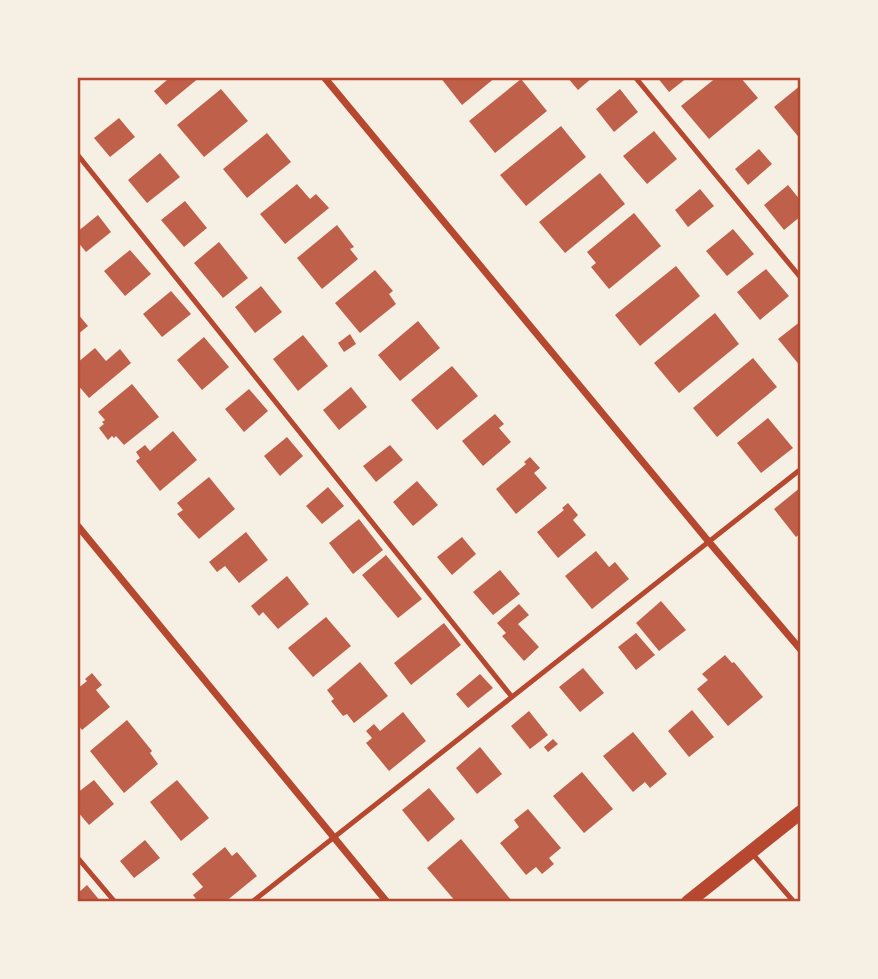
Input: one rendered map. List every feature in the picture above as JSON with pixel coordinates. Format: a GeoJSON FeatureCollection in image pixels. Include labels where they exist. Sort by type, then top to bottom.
{"type":"FeatureCollection","features":[{"type":"Feature","properties":{"kind":"main road"},"geometry":{"type":"LineString","coordinates":[[688,902],[801,812]]}},
{"type":"Feature","properties":{"kind":"street"},"geometry":{"type":"LineString","coordinates":[[324,77],[801,650]]}},
{"type":"Feature","properties":{"kind":"street"},"geometry":{"type":"LineString","coordinates":[[77,525],[387,902]]}},
{"type":"Feature","properties":{"kind":"lane"},"geometry":{"type":"LineString","coordinates":[[635,77],[801,278]]}},
{"type":"Feature","properties":{"kind":"lane"},"geometry":{"type":"LineString","coordinates":[[77,154],[512,697]]}},
{"type":"Feature","properties":{"kind":"lane"},"geometry":{"type":"LineString","coordinates":[[253,902],[801,469]]}},
{"type":"Feature","properties":{"kind":"lane"},"geometry":{"type":"LineString","coordinates":[[751,852],[794,902]]}},
{"type":"Feature","properties":{"kind":"lane"},"geometry":{"type":"LineString","coordinates":[[77,856],[114,902]]}},
{"type":"Feature","properties":{"kind":"building"},"geometry":{"type":"Polygon","coordinates":[[[165,77],[200,77],[166,105],[154,91],[167,80],[165,77]]]}},
{"type":"Feature","properties":{"kind":"building"},"geometry":{"type":"Polygon","coordinates":[[[440,77],[496,77],[462,105],[440,77]]]}},
{"type":"Feature","properties":{"kind":"building"},"geometry":{"type":"Polygon","coordinates":[[[567,77],[593,77],[578,90],[567,77]]]}},
{"type":"Feature","properties":{"kind":"building"},"geometry":{"type":"Polygon","coordinates":[[[657,77],[688,77],[669,92],[657,77]]]}},
{"type":"Feature","properties":{"kind":"building"},"geometry":{"type":"Polygon","coordinates":[[[717,77],[740,77],[758,98],[709,139],[681,106],[717,77]]]}},
{"type":"Feature","properties":{"kind":"building"},"geometry":{"type":"Polygon","coordinates":[[[521,79],[547,111],[495,153],[469,121],[521,79]]]}},
{"type":"Feature","properties":{"kind":"building"},"geometry":{"type":"Polygon","coordinates":[[[801,85],[801,140],[774,107],[801,85]]]}},
{"type":"Feature","properties":{"kind":"building"},"geometry":{"type":"Polygon","coordinates":[[[221,89],[248,121],[204,157],[177,125],[221,89]]]}},
{"type":"Feature","properties":{"kind":"building"},"geometry":{"type":"Polygon","coordinates":[[[620,89],[638,112],[614,132],[596,109],[620,89]]]}},
{"type":"Feature","properties":{"kind":"building"},"geometry":{"type":"Polygon","coordinates":[[[119,118],[135,137],[110,157],[94,138],[119,118]]]}},
{"type":"Feature","properties":{"kind":"building"},"geometry":{"type":"Polygon","coordinates":[[[561,126],[586,157],[526,206],[500,175],[561,126]]]}},
{"type":"Feature","properties":{"kind":"building"},"geometry":{"type":"Polygon","coordinates":[[[654,131],[677,159],[647,184],[623,156],[654,131]]]}},
{"type":"Feature","properties":{"kind":"building"},"geometry":{"type":"Polygon","coordinates":[[[267,133],[291,162],[247,198],[223,169],[267,133]]]}},
{"type":"Feature","properties":{"kind":"building"},"geometry":{"type":"Polygon","coordinates":[[[759,149],[772,164],[748,185],[735,169],[759,149]]]}},
{"type":"Feature","properties":{"kind":"building"},"geometry":{"type":"Polygon","coordinates":[[[160,153],[180,177],[147,203],[128,180],[160,153]]]}},
{"type":"Feature","properties":{"kind":"building"},"geometry":{"type":"Polygon","coordinates":[[[600,173],[625,204],[565,253],[539,222],[600,173]]]}},
{"type":"Feature","properties":{"kind":"building"},"geometry":{"type":"Polygon","coordinates":[[[297,184],[310,199],[316,194],[329,208],[285,244],[260,214],[297,184]]]}},
{"type":"Feature","properties":{"kind":"building"},"geometry":{"type":"Polygon","coordinates":[[[788,185],[801,201],[801,216],[784,230],[764,205],[788,185]]]}},
{"type":"Feature","properties":{"kind":"building"},"geometry":{"type":"Polygon","coordinates":[[[700,189],[714,206],[688,227],[675,210],[700,189]]]}},
{"type":"Feature","properties":{"kind":"building"},"geometry":{"type":"Polygon","coordinates":[[[185,201],[207,228],[184,247],[161,220],[185,201]]]}},
{"type":"Feature","properties":{"kind":"building"},"geometry":{"type":"Polygon","coordinates":[[[634,213],[661,246],[609,289],[591,267],[596,263],[587,252],[634,213]]]}},
{"type":"Feature","properties":{"kind":"building"},"geometry":{"type":"Polygon","coordinates":[[[98,215],[111,232],[86,252],[77,241],[77,232],[98,215]]]}},
{"type":"Feature","properties":{"kind":"building"},"geometry":{"type":"Polygon","coordinates":[[[337,225],[354,247],[350,249],[358,259],[322,289],[297,258],[337,225]]]}},
{"type":"Feature","properties":{"kind":"building"},"geometry":{"type":"Polygon","coordinates":[[[733,229],[754,254],[727,276],[706,251],[733,229]]]}},
{"type":"Feature","properties":{"kind":"building"},"geometry":{"type":"Polygon","coordinates":[[[219,242],[248,278],[223,298],[194,263],[219,242]]]}},
{"type":"Feature","properties":{"kind":"building"},"geometry":{"type":"Polygon","coordinates":[[[130,250],[151,274],[125,296],[104,271],[130,250]]]}},
{"type":"Feature","properties":{"kind":"building"},"geometry":{"type":"Polygon","coordinates":[[[676,266],[700,296],[640,346],[615,315],[676,266]]]}},
{"type":"Feature","properties":{"kind":"building"},"geometry":{"type":"Polygon","coordinates":[[[766,269],[789,296],[760,320],[737,292],[766,269]]]}},
{"type":"Feature","properties":{"kind":"building"},"geometry":{"type":"Polygon","coordinates":[[[375,270],[393,291],[389,294],[396,304],[360,333],[335,303],[375,270]]]}},
{"type":"Feature","properties":{"kind":"building"},"geometry":{"type":"Polygon","coordinates":[[[261,286],[282,312],[255,333],[235,307],[261,286]]]}},
{"type":"Feature","properties":{"kind":"building"},"geometry":{"type":"Polygon","coordinates":[[[171,291],[191,314],[162,337],[143,314],[171,291]]]}},
{"type":"Feature","properties":{"kind":"building"},"geometry":{"type":"Polygon","coordinates":[[[77,313],[88,326],[77,335],[77,313]]]}},
{"type":"Feature","properties":{"kind":"building"},"geometry":{"type":"Polygon","coordinates":[[[715,313],[739,344],[679,393],[654,363],[715,313]]]}},
{"type":"Feature","properties":{"kind":"building"},"geometry":{"type":"Polygon","coordinates":[[[418,321],[440,348],[400,381],[378,355],[418,321]]]}},
{"type":"Feature","properties":{"kind":"building"},"geometry":{"type":"Polygon","coordinates":[[[801,321],[801,367],[778,339],[801,321]]]}},
{"type":"Feature","properties":{"kind":"building"},"geometry":{"type":"Polygon","coordinates":[[[350,334],[356,344],[344,352],[338,343],[350,334]]]}},
{"type":"Feature","properties":{"kind":"building"},"geometry":{"type":"Polygon","coordinates":[[[303,335],[328,366],[298,391],[273,359],[303,335]]]}},
{"type":"Feature","properties":{"kind":"building"},"geometry":{"type":"Polygon","coordinates":[[[204,337],[229,367],[202,390],[177,360],[204,337]]]}},
{"type":"Feature","properties":{"kind":"building"},"geometry":{"type":"Polygon","coordinates":[[[95,348],[106,361],[120,349],[131,363],[89,398],[77,384],[77,363],[95,348]]]}},
{"type":"Feature","properties":{"kind":"building"},"geometry":{"type":"Polygon","coordinates":[[[753,358],[777,387],[717,437],[693,408],[753,358]]]}},
{"type":"Feature","properties":{"kind":"building"},"geometry":{"type":"Polygon","coordinates":[[[452,366],[478,396],[437,430],[411,400],[452,366]]]}},
{"type":"Feature","properties":{"kind":"building"},"geometry":{"type":"Polygon","coordinates":[[[132,384],[159,417],[124,445],[116,436],[108,440],[99,428],[105,420],[98,412],[132,384]]]}},
{"type":"Feature","properties":{"kind":"building"},"geometry":{"type":"Polygon","coordinates":[[[351,387],[367,407],[339,430],[323,410],[351,387]]]}},
{"type":"Feature","properties":{"kind":"building"},"geometry":{"type":"Polygon","coordinates":[[[249,389],[268,411],[244,432],[225,409],[249,389]]]}},
{"type":"Feature","properties":{"kind":"building"},"geometry":{"type":"Polygon","coordinates":[[[495,414],[504,424],[499,428],[511,442],[483,466],[462,441],[495,414]]]}},
{"type":"Feature","properties":{"kind":"building"},"geometry":{"type":"Polygon","coordinates":[[[768,418],[793,448],[761,473],[737,443],[768,418]]]}},
{"type":"Feature","properties":{"kind":"building"},"geometry":{"type":"Polygon","coordinates":[[[173,431],[197,460],[160,491],[136,461],[140,458],[136,452],[145,445],[150,451],[173,431]]]}},
{"type":"Feature","properties":{"kind":"building"},"geometry":{"type":"Polygon","coordinates":[[[287,437],[303,456],[280,476],[264,456],[287,437]]]}},
{"type":"Feature","properties":{"kind":"building"},"geometry":{"type":"Polygon","coordinates":[[[390,445],[403,460],[376,482],[363,466],[390,445]]]}},
{"type":"Feature","properties":{"kind":"building"},"geometry":{"type":"Polygon","coordinates":[[[530,457],[540,468],[534,473],[547,488],[516,514],[496,489],[526,464],[524,462],[530,457]]]}},
{"type":"Feature","properties":{"kind":"building"},"geometry":{"type":"Polygon","coordinates":[[[209,477],[235,509],[199,539],[177,514],[183,510],[177,503],[209,477]]]}},
{"type":"Feature","properties":{"kind":"building"},"geometry":{"type":"Polygon","coordinates":[[[417,481],[438,505],[413,526],[393,502],[417,481]]]}},
{"type":"Feature","properties":{"kind":"building"},"geometry":{"type":"Polygon","coordinates":[[[328,487],[344,506],[322,524],[306,506],[328,487]]]}},
{"type":"Feature","properties":{"kind":"building"},"geometry":{"type":"Polygon","coordinates":[[[801,487],[801,533],[796,537],[774,509],[801,487]]]}},
{"type":"Feature","properties":{"kind":"building"},"geometry":{"type":"Polygon","coordinates":[[[568,503],[578,515],[573,520],[586,535],[558,558],[537,532],[564,510],[562,508],[568,503]]]}},
{"type":"Feature","properties":{"kind":"building"},"geometry":{"type":"Polygon","coordinates":[[[359,519],[383,550],[353,574],[329,543],[359,519]]]}},
{"type":"Feature","properties":{"kind":"building"},"geometry":{"type":"Polygon","coordinates":[[[246,532],[268,560],[239,583],[225,566],[217,572],[209,562],[246,532]]]}},
{"type":"Feature","properties":{"kind":"building"},"geometry":{"type":"Polygon","coordinates":[[[462,537],[476,554],[452,575],[437,557],[462,537]]]}},
{"type":"Feature","properties":{"kind":"building"},"geometry":{"type":"Polygon","coordinates":[[[596,551],[609,567],[615,562],[629,579],[592,609],[565,576],[596,551]]]}},
{"type":"Feature","properties":{"kind":"building"},"geometry":{"type":"Polygon","coordinates":[[[386,555],[422,599],[398,618],[362,575],[386,555]]]}},
{"type":"Feature","properties":{"kind":"building"},"geometry":{"type":"Polygon","coordinates":[[[500,570],[520,594],[493,615],[473,592],[500,570]]]}},
{"type":"Feature","properties":{"kind":"building"},"geometry":{"type":"Polygon","coordinates":[[[287,576],[309,604],[278,629],[263,612],[259,616],[251,606],[287,576]]]}},
{"type":"Feature","properties":{"kind":"building"},"geometry":{"type":"Polygon","coordinates":[[[661,601],[686,630],[659,651],[636,623],[661,601]]]}},
{"type":"Feature","properties":{"kind":"building"},"geometry":{"type":"Polygon","coordinates":[[[519,604],[529,615],[518,624],[539,647],[524,661],[502,636],[506,633],[497,623],[519,604]]]}},
{"type":"Feature","properties":{"kind":"building"},"geometry":{"type":"Polygon","coordinates":[[[326,617],[351,646],[313,677],[288,648],[326,617]]]}},
{"type":"Feature","properties":{"kind":"building"},"geometry":{"type":"Polygon","coordinates":[[[444,623],[461,645],[411,685],[394,663],[444,623]]]}},
{"type":"Feature","properties":{"kind":"building"},"geometry":{"type":"Polygon","coordinates":[[[636,633],[655,655],[636,670],[618,647],[636,633]]]}},
{"type":"Feature","properties":{"kind":"building"},"geometry":{"type":"Polygon","coordinates":[[[725,655],[763,697],[728,726],[697,689],[708,680],[702,674],[725,655]]]}},
{"type":"Feature","properties":{"kind":"building"},"geometry":{"type":"Polygon","coordinates":[[[360,662],[388,696],[354,723],[347,714],[343,716],[331,701],[334,699],[327,690],[360,662]]]}},
{"type":"Feature","properties":{"kind":"building"},"geometry":{"type":"Polygon","coordinates":[[[583,668],[604,693],[580,712],[559,687],[583,668]]]}},
{"type":"Feature","properties":{"kind":"building"},"geometry":{"type":"Polygon","coordinates":[[[92,673],[102,685],[96,690],[110,707],[82,730],[77,724],[77,689],[92,673]]]}},
{"type":"Feature","properties":{"kind":"building"},"geometry":{"type":"Polygon","coordinates":[[[480,674],[493,688],[468,708],[456,694],[480,674]]]}},
{"type":"Feature","properties":{"kind":"building"},"geometry":{"type":"Polygon","coordinates":[[[692,710],[714,737],[689,757],[668,731],[692,710]]]}},
{"type":"Feature","properties":{"kind":"building"},"geometry":{"type":"Polygon","coordinates":[[[529,711],[548,735],[530,749],[511,726],[529,711]]]}},
{"type":"Feature","properties":{"kind":"building"},"geometry":{"type":"Polygon","coordinates":[[[403,712],[426,741],[389,771],[366,743],[372,738],[366,731],[374,724],[380,731],[403,712]]]}},
{"type":"Feature","properties":{"kind":"building"},"geometry":{"type":"Polygon","coordinates":[[[127,720],[152,751],[150,753],[158,764],[124,793],[90,751],[127,720]]]}},
{"type":"Feature","properties":{"kind":"building"},"geometry":{"type":"Polygon","coordinates":[[[633,732],[667,774],[650,788],[645,782],[633,792],[603,756],[633,732]]]}},
{"type":"Feature","properties":{"kind":"building"},"geometry":{"type":"Polygon","coordinates":[[[553,739],[558,744],[548,752],[544,747],[553,739]]]}},
{"type":"Feature","properties":{"kind":"building"},"geometry":{"type":"Polygon","coordinates":[[[480,747],[502,774],[477,794],[456,768],[480,747]]]}},
{"type":"Feature","properties":{"kind":"building"},"geometry":{"type":"Polygon","coordinates":[[[582,772],[613,809],[584,833],[553,796],[582,772]]]}},
{"type":"Feature","properties":{"kind":"building"},"geometry":{"type":"Polygon","coordinates":[[[94,780],[114,804],[89,825],[77,811],[77,793],[94,780]]]}},
{"type":"Feature","properties":{"kind":"building"},"geometry":{"type":"Polygon","coordinates":[[[177,780],[209,818],[181,841],[150,802],[177,780]]]}},
{"type":"Feature","properties":{"kind":"building"},"geometry":{"type":"Polygon","coordinates":[[[429,788],[455,819],[428,842],[402,810],[429,788]]]}},
{"type":"Feature","properties":{"kind":"building"},"geometry":{"type":"Polygon","coordinates":[[[528,809],[561,848],[549,858],[554,864],[542,874],[536,867],[526,875],[500,843],[519,827],[514,820],[528,809]]]}},
{"type":"Feature","properties":{"kind":"building"},"geometry":{"type":"Polygon","coordinates":[[[461,839],[511,900],[456,902],[427,868],[461,839]]]}},
{"type":"Feature","properties":{"kind":"building"},"geometry":{"type":"Polygon","coordinates":[[[145,840],[160,858],[134,878],[120,861],[145,840]]]}},
{"type":"Feature","properties":{"kind":"building"},"geometry":{"type":"Polygon","coordinates":[[[225,847],[232,856],[237,852],[257,876],[225,902],[193,902],[196,899],[193,895],[203,887],[192,874],[225,847]]]}},
{"type":"Feature","properties":{"kind":"building"},"geometry":{"type":"Polygon","coordinates":[[[87,885],[101,902],[77,902],[77,894],[87,885]]]}}]}
